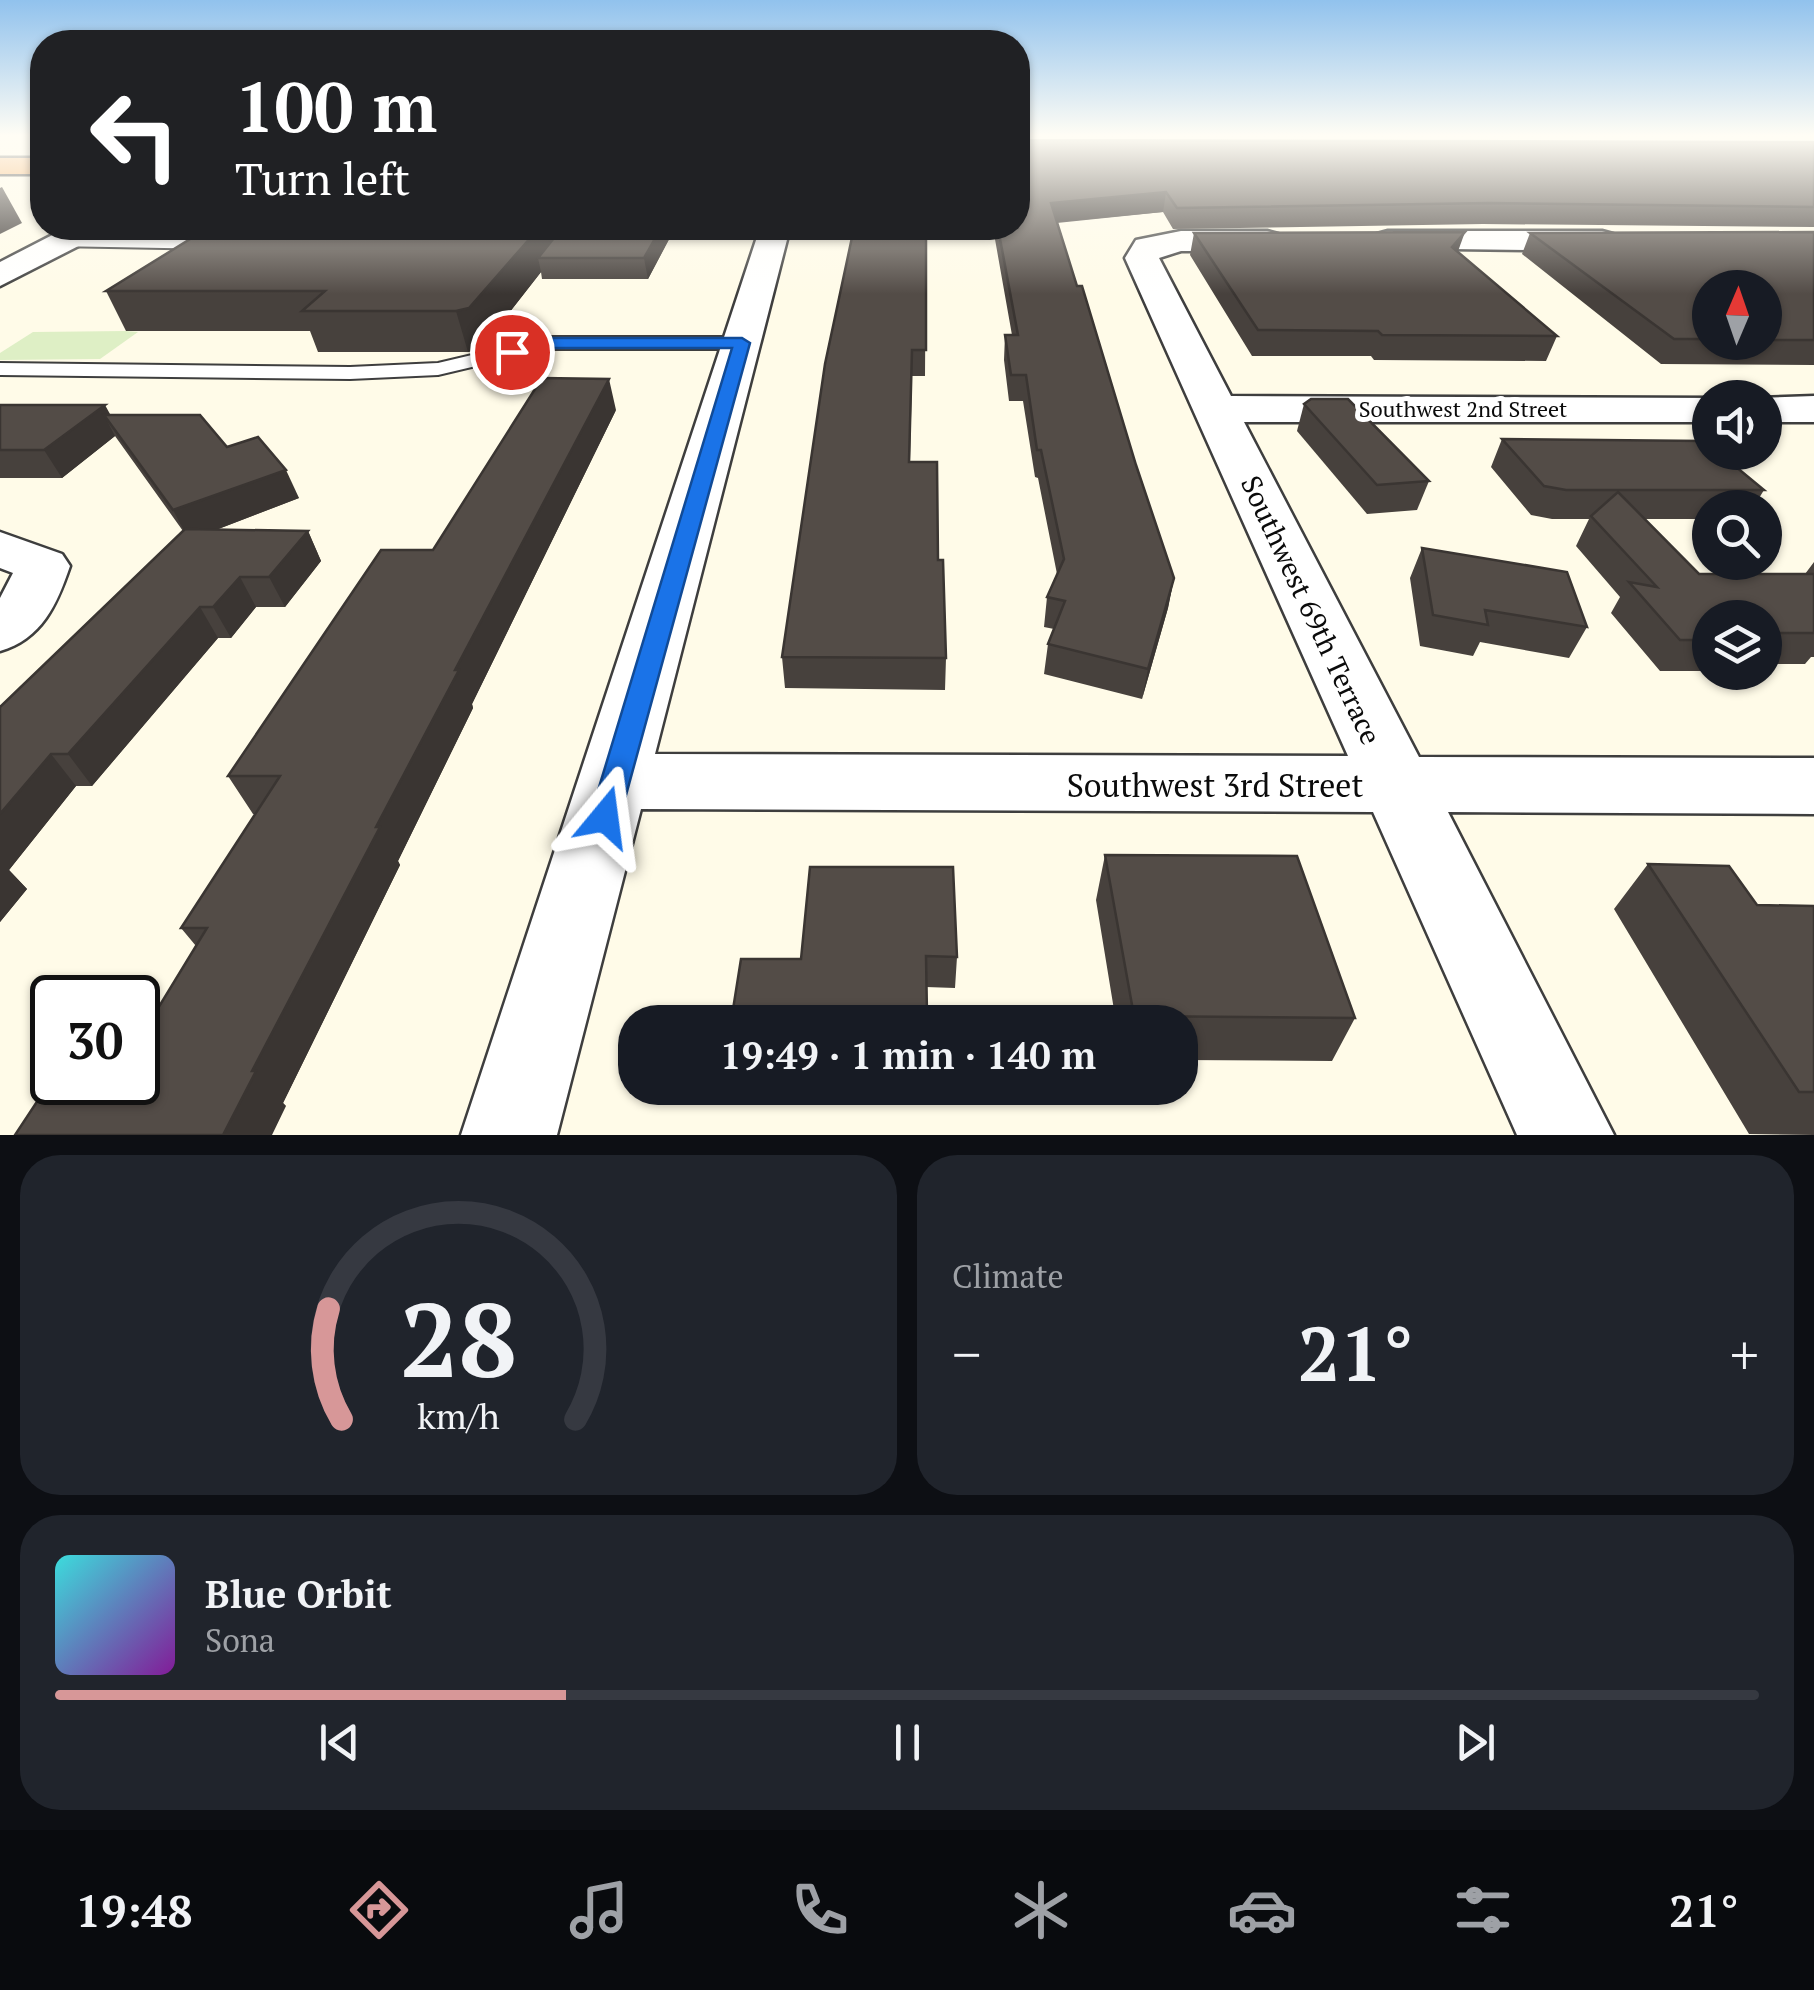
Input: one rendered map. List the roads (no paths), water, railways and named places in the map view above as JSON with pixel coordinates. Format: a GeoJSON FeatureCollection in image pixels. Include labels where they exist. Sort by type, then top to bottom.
{"type":"FeatureCollection","features":[{"type":"Feature","properties":{"kind":"street"},"geometry":{"type":"LineString","coordinates":[[0,276],[65,240]]}},
{"type":"Feature","properties":{"kind":"street"},"geometry":{"type":"LineString","coordinates":[[510,1135],[772,240]]}},
{"type":"Feature","properties":{"kind":"street"},"geometry":{"type":"LineString","coordinates":[[1359,241],[1636,240]]}},
{"type":"Feature","properties":{"kind":"street","name":"Southwest 69th Terrace"},"geometry":{"type":"LineString","coordinates":[[1300,241],[1181,241],[1147,247],[1142,258],[1394,787],[1566,1135]]}},
{"type":"Feature","properties":{"kind":"street","name":"Southwest 2nd Street"},"geometry":{"type":"LineString","coordinates":[[1216,408],[1692,409]]}},
{"type":"Feature","properties":{"kind":"street"},"geometry":{"type":"LineString","coordinates":[[1782,409],[1814,409]]}},
{"type":"Feature","properties":{"kind":"street"},"geometry":{"type":"LineString","coordinates":[[0,630],[29,604],[22,557]]}},
{"type":"Feature","properties":{"kind":"street","name":"Southwest 3rd Street"},"geometry":{"type":"LineString","coordinates":[[615,782],[1814,786]]}},
{"type":"Feature","properties":{"kind":"lane"},"geometry":{"type":"LineString","coordinates":[[165,240],[237,244]]}},
{"type":"Feature","properties":{"kind":"lane"},"geometry":{"type":"LineString","coordinates":[[0,370],[350,373],[438,369],[548,343],[742,343]]}}]}
